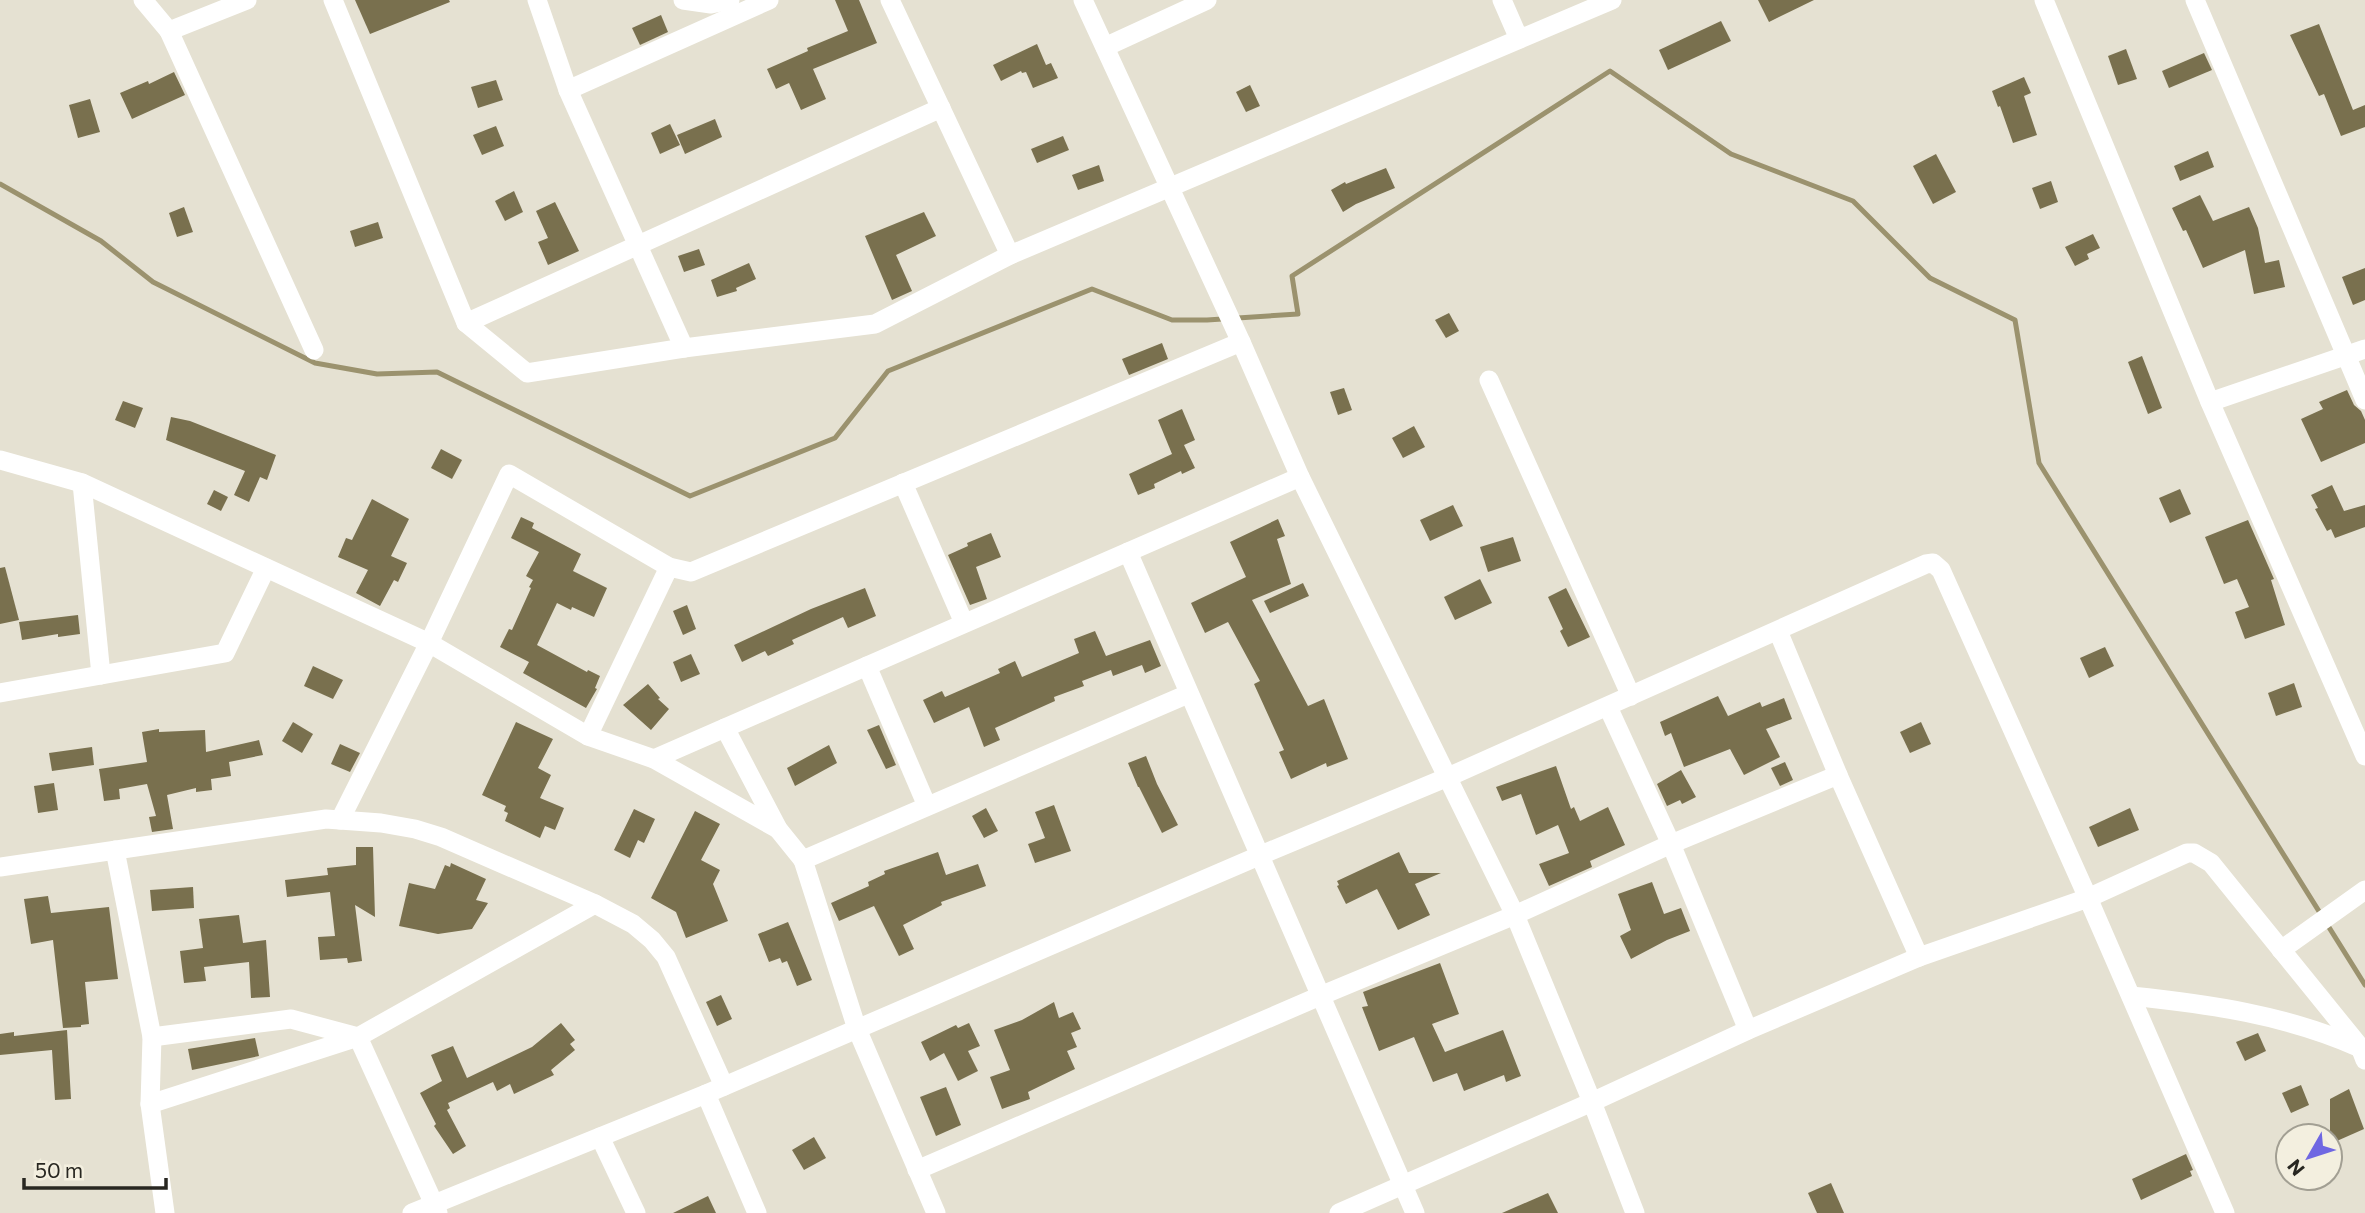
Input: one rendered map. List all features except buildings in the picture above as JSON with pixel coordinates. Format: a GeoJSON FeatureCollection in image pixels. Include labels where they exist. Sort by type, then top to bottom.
{"type":"FeatureCollection","features":[{"type":"Feature","properties":{"kind":"street"},"geometry":{"type":"LineString","coordinates":[[143,0],[169,31],[314,350]]}},
{"type":"Feature","properties":{"kind":"street"},"geometry":{"type":"LineString","coordinates":[[169,31],[247,0]]}},
{"type":"Feature","properties":{"kind":"street"},"geometry":{"type":"LineString","coordinates":[[333,0],[466,323],[527,373],[684,348],[875,324],[1010,256],[1612,0]]}},
{"type":"Feature","properties":{"kind":"street"},"geometry":{"type":"LineString","coordinates":[[537,0],[568,90],[684,348]]}},
{"type":"Feature","properties":{"kind":"street"},"geometry":{"type":"LineString","coordinates":[[683,0],[711,4],[730,0]]}},
{"type":"Feature","properties":{"kind":"street"},"geometry":{"type":"LineString","coordinates":[[568,90],[769,0]]}},
{"type":"Feature","properties":{"kind":"street"},"geometry":{"type":"LineString","coordinates":[[890,0],[1010,256]]}},
{"type":"Feature","properties":{"kind":"street"},"geometry":{"type":"LineString","coordinates":[[1083,0],[1241,342],[1300,477],[1515,915],[1635,1213]]}},
{"type":"Feature","properties":{"kind":"street"},"geometry":{"type":"LineString","coordinates":[[1105,47],[1208,0]]}},
{"type":"Feature","properties":{"kind":"street"},"geometry":{"type":"LineString","coordinates":[[1502,0],[1519,39]]}},
{"type":"Feature","properties":{"kind":"street"},"geometry":{"type":"LineString","coordinates":[[2044,0],[2210,401],[2365,756]]}},
{"type":"Feature","properties":{"kind":"street"},"geometry":{"type":"LineString","coordinates":[[2195,0],[2365,400]]}},
{"type":"Feature","properties":{"kind":"street"},"geometry":{"type":"LineString","coordinates":[[466,323],[941,108]]}},
{"type":"Feature","properties":{"kind":"street"},"geometry":{"type":"LineString","coordinates":[[340,820],[429,643],[509,474],[669,567],[691,572],[1241,342]]}},
{"type":"Feature","properties":{"kind":"street"},"geometry":{"type":"LineString","coordinates":[[2210,401],[2365,349]]}},
{"type":"Feature","properties":{"kind":"street"},"geometry":{"type":"LineString","coordinates":[[1489,380],[1631,696]]}},
{"type":"Feature","properties":{"kind":"street"},"geometry":{"type":"LineString","coordinates":[[0,460],[82,483],[429,643],[588,736],[654,759],[778,829]]}},
{"type":"Feature","properties":{"kind":"street"},"geometry":{"type":"LineString","coordinates":[[654,759],[1300,477]]}},
{"type":"Feature","properties":{"kind":"street"},"geometry":{"type":"LineString","coordinates":[[82,483],[101,675]]}},
{"type":"Feature","properties":{"kind":"street"},"geometry":{"type":"LineString","coordinates":[[903,483],[964,623]]}},
{"type":"Feature","properties":{"kind":"street"},"geometry":{"type":"LineString","coordinates":[[1128,552],[1415,1213]]}},
{"type":"Feature","properties":{"kind":"street"},"geometry":{"type":"LineString","coordinates":[[412,1213],[436,1209],[1261,855],[1448,778],[1926,564],[1938,565],[2088,898],[2225,1213]]}},
{"type":"Feature","properties":{"kind":"street"},"geometry":{"type":"LineString","coordinates":[[588,736],[669,567]]}},
{"type":"Feature","properties":{"kind":"street"},"geometry":{"type":"LineString","coordinates":[[0,693],[225,653],[266,568]]}},
{"type":"Feature","properties":{"kind":"street"},"geometry":{"type":"LineString","coordinates":[[1778,631],[1919,957]]}},
{"type":"Feature","properties":{"kind":"street"},"geometry":{"type":"LineString","coordinates":[[867,666],[927,806]]}},
{"type":"Feature","properties":{"kind":"street"},"geometry":{"type":"LineString","coordinates":[[803,860],[1188,694]]}},
{"type":"Feature","properties":{"kind":"street"},"geometry":{"type":"LineString","coordinates":[[1608,708],[1671,844],[1748,1030]]}},
{"type":"Feature","properties":{"kind":"street"},"geometry":{"type":"LineString","coordinates":[[725,728],[778,829],[803,860],[857,1029],[936,1213]]}},
{"type":"Feature","properties":{"kind":"street"},"geometry":{"type":"LineString","coordinates":[[917,1170],[1515,915],[1671,844],[1838,775]]}},
{"type":"Feature","properties":{"kind":"street"},"geometry":{"type":"LineString","coordinates":[[0,867],[326,819],[381,823],[415,829],[595,904],[633,924],[652,940],[666,957],[757,1213]]}},
{"type":"Feature","properties":{"kind":"street"},"geometry":{"type":"LineString","coordinates":[[115,850],[152,1037],[150,1104],[165,1213]]}},
{"type":"Feature","properties":{"kind":"street"},"geometry":{"type":"LineString","coordinates":[[1339,1213],[1748,1030],[1919,957],[2088,898],[2186,853],[2194,853],[2211,863],[2363,1052]]}},
{"type":"Feature","properties":{"kind":"street"},"geometry":{"type":"LineString","coordinates":[[2281,950],[2365,890]]}},
{"type":"Feature","properties":{"kind":"street"},"geometry":{"type":"LineString","coordinates":[[150,1104],[358,1037],[595,904]]}},
{"type":"Feature","properties":{"kind":"street"},"geometry":{"type":"LineString","coordinates":[[2131,996],[2211,1005],[2263,1016],[2333,1035],[2363,1052]]}},
{"type":"Feature","properties":{"kind":"street"},"geometry":{"type":"LineString","coordinates":[[152,1037],[291,1019],[358,1037]]}},
{"type":"Feature","properties":{"kind":"street"},"geometry":{"type":"LineString","coordinates":[[358,1037],[436,1209]]}},
{"type":"Feature","properties":{"kind":"street"},"geometry":{"type":"LineString","coordinates":[[600,1138],[636,1213]]}},
{"type":"Feature","properties":{"kind":"waterway"},"geometry":{"type":"LineString","coordinates":[[0,184],[101,241],[153,282],[315,363],[377,374],[437,372],[690,496],[835,438],[888,371],[1092,289],[1172,320],[1298,314],[1292,276],[1610,71],[1731,154],[1853,201],[1930,278],[2015,320],[2039,463],[2365,985]]}}]}
